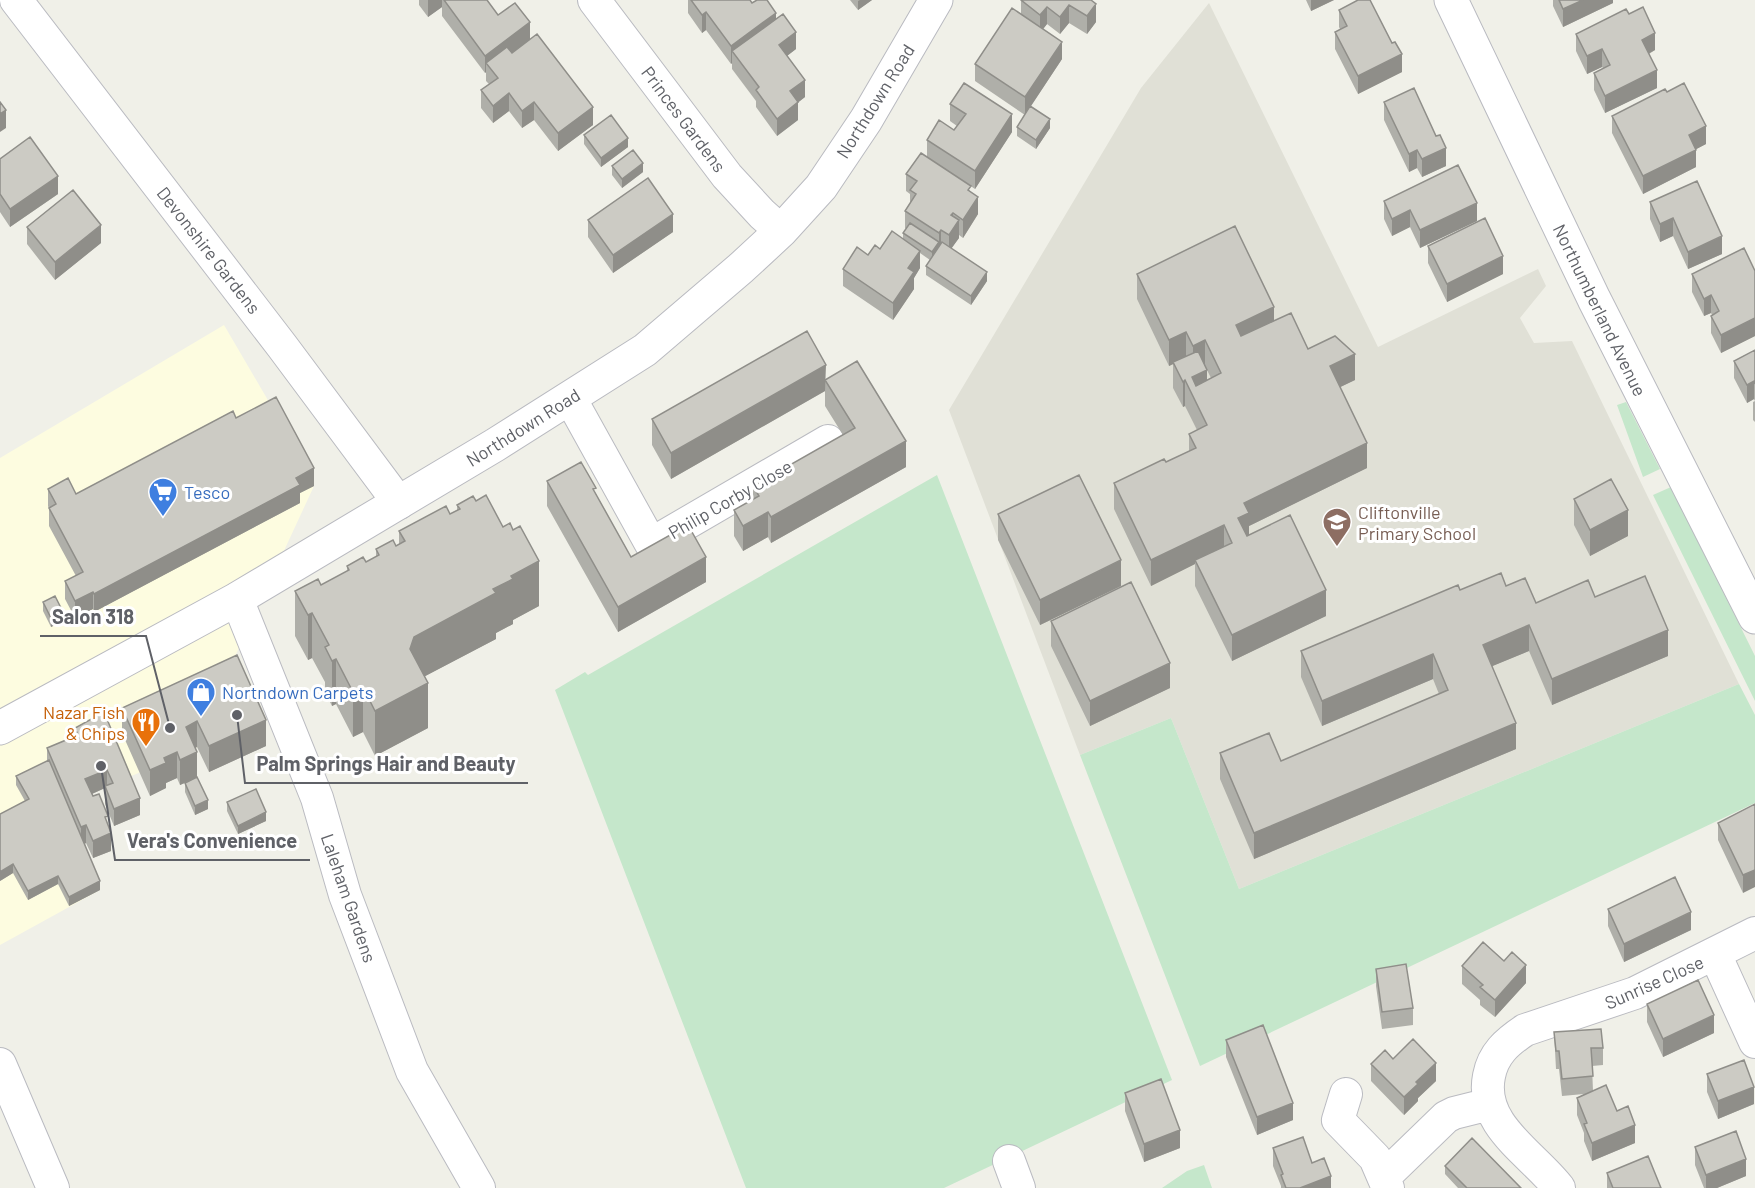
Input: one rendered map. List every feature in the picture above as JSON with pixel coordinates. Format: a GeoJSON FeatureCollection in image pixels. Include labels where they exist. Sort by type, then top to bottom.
{"type":"FeatureCollection","features":[{"type":"Feature","properties":{"kind":"main road","name":"Northdown Road"},"geometry":{"type":"LineString","coordinates":[[0,729],[237,599],[570,399],[645,350],[781,231],[820,187],[866,120],[936,0]]}},
{"type":"Feature","properties":{"kind":"main road","name":"Northumberland Avenue"},"geometry":{"type":"LineString","coordinates":[[1451,0],[1594,299],[1755,616]]}},
{"type":"Feature","properties":{"kind":"street","name":"Devonshire Gardens"},"geometry":{"type":"LineString","coordinates":[[16,0],[282,346],[399,503]]}},
{"type":"Feature","properties":{"kind":"street","name":"Princes Gardens"},"geometry":{"type":"LineString","coordinates":[[594,0],[727,176],[781,231]]}},
{"type":"Feature","properties":{"kind":"street","name":"Philip Corby Close"},"geometry":{"type":"LineString","coordinates":[[570,399],[651,544],[828,441]]}},
{"type":"Feature","properties":{"kind":"street","name":"Laleham Gardens"},"geometry":{"type":"LineString","coordinates":[[237,599],[317,798],[345,896],[412,1071],[479,1188]]}},
{"type":"Feature","properties":{"kind":"street","name":"Sunrise Close"},"geometry":{"type":"LineString","coordinates":[[1490,1104],[1487,1084],[1490,1068],[1498,1052],[1525,1030],[1635,993],[1755,933]]}},
{"type":"Feature","properties":{"kind":"street","name":"Sunrise Close"},"geometry":{"type":"LineString","coordinates":[[1714,954],[1755,1042]]}},
{"type":"Feature","properties":{"kind":"street"},"geometry":{"type":"LineString","coordinates":[[0,1064],[54,1188]]}},
{"type":"Feature","properties":{"kind":"street"},"geometry":{"type":"LineString","coordinates":[[1346,1094],[1338,1120],[1376,1158],[1386,1182],[1446,1117],[1490,1104],[1495,1117],[1505,1130],[1560,1188]]}},
{"type":"Feature","properties":{"kind":"shaded area","name":"Cliftonville Primary School"},"geometry":{"type":"Polygon","coordinates":[[[1209,3],[1378,347],[1538,269],[1546,286],[1520,318],[1534,343],[1572,341],[1739,684],[1239,889],[1171,718],[1080,755],[949,410],[1141,88],[1209,3]]]}},
{"type":"Feature","properties":{"kind":"shaded area"},"geometry":{"type":"Polygon","coordinates":[[[224,325],[276,414],[314,486],[231,665],[198,747],[65,805],[100,890],[0,945],[0,458],[224,325]]]}},
{"type":"Feature","properties":{"kind":"shaded area"},"geometry":{"type":"Polygon","coordinates":[[[1626,402],[1660,469],[1643,477],[1617,405],[1626,402]]]}},
{"type":"Feature","properties":{"kind":"shaded area"},"geometry":{"type":"Polygon","coordinates":[[[937,475],[1172,1080],[944,1188],[746,1188],[555,690],[585,672],[588,675],[937,475]]]}},
{"type":"Feature","properties":{"kind":"shaded area"},"geometry":{"type":"Polygon","coordinates":[[[1671,487],[1755,656],[1755,701],[1653,495],[1671,487]]]}},
{"type":"Feature","properties":{"kind":"shaded area"},"geometry":{"type":"Polygon","coordinates":[[[1739,684],[1755,715],[1755,803],[1200,1066],[1080,755],[1171,718],[1239,889],[1739,684]]]}},
{"type":"Feature","properties":{"kind":"shaded area"},"geometry":{"type":"Polygon","coordinates":[[[1204,1165],[1212,1188],[1162,1188],[1187,1171],[1204,1165]]]}},
{"type":"Feature","properties":{"kind":"building"},"geometry":{"type":"Polygon","coordinates":[[[444,0],[487,0],[498,15],[515,3],[530,22],[485,56],[444,0]]]}},
{"type":"Feature","properties":{"kind":"building"},"geometry":{"type":"Polygon","coordinates":[[[691,0],[750,0],[752,3],[757,0],[767,0],[776,13],[731,46],[706,12],[702,15],[691,0]]]}},
{"type":"Feature","properties":{"kind":"building"},"geometry":{"type":"Polygon","coordinates":[[[1021,0],[1091,0],[1096,4],[1087,16],[1069,5],[1060,17],[1047,7],[1040,15],[1021,0]]]}},
{"type":"Feature","properties":{"kind":"building"},"geometry":{"type":"Polygon","coordinates":[[[1358,0],[1370,0],[1392,43],[1395,42],[1402,54],[1358,76],[1335,32],[1347,26],[1339,10],[1358,0]]]}},
{"type":"Feature","properties":{"kind":"building"},"geometry":{"type":"Polygon","coordinates":[[[1559,0],[1583,0],[1563,9],[1559,0]]]}},
{"type":"Feature","properties":{"kind":"building"},"geometry":{"type":"Polygon","coordinates":[[[1643,7],[1655,33],[1642,40],[1657,70],[1605,96],[1594,73],[1610,65],[1602,49],[1587,56],[1576,34],[1626,9],[1629,14],[1643,7]]]}},
{"type":"Feature","properties":{"kind":"building"},"geometry":{"type":"Polygon","coordinates":[[[1012,8],[1062,42],[1025,97],[975,64],[1012,8]]]}},
{"type":"Feature","properties":{"kind":"building"},"geometry":{"type":"Polygon","coordinates":[[[783,14],[796,32],[779,45],[805,80],[790,91],[798,102],[777,119],[756,90],[759,87],[732,51],[783,14]]]}},
{"type":"Feature","properties":{"kind":"building"},"geometry":{"type":"Polygon","coordinates":[[[537,34],[593,107],[558,133],[534,102],[522,111],[509,93],[493,106],[481,90],[498,78],[486,63],[507,47],[512,53],[537,34]]]}},
{"type":"Feature","properties":{"kind":"building"},"geometry":{"type":"Polygon","coordinates":[[[964,83],[1012,114],[975,171],[927,140],[939,120],[954,130],[966,114],[950,104],[964,83]]]}},
{"type":"Feature","properties":{"kind":"building"},"geometry":{"type":"Polygon","coordinates":[[[1684,83],[1706,126],[1689,135],[1696,150],[1643,176],[1612,116],[1665,89],[1667,92],[1684,83]]]}},
{"type":"Feature","properties":{"kind":"building"},"geometry":{"type":"Polygon","coordinates":[[[1414,88],[1436,136],[1440,135],[1446,148],[1422,159],[1417,150],[1409,154],[1384,102],[1414,88]]]}},
{"type":"Feature","properties":{"kind":"building"},"geometry":{"type":"Polygon","coordinates":[[[0,102],[6,110],[0,114],[0,102]]]}},
{"type":"Feature","properties":{"kind":"building"},"geometry":{"type":"Polygon","coordinates":[[[1030,106],[1050,119],[1036,140],[1017,127],[1030,106]]]}},
{"type":"Feature","properties":{"kind":"building"},"geometry":{"type":"Polygon","coordinates":[[[611,115],[628,138],[601,158],[584,135],[611,115]]]}},
{"type":"Feature","properties":{"kind":"building"},"geometry":{"type":"Polygon","coordinates":[[[30,137],[58,176],[10,209],[0,194],[0,159],[30,137]]]}},
{"type":"Feature","properties":{"kind":"building"},"geometry":{"type":"Polygon","coordinates":[[[633,150],[643,163],[622,179],[612,166],[633,150]]]}},
{"type":"Feature","properties":{"kind":"building"},"geometry":{"type":"Polygon","coordinates":[[[921,153],[971,186],[968,190],[978,197],[963,220],[953,213],[951,215],[959,220],[949,235],[941,230],[939,233],[905,211],[916,194],[910,190],[917,181],[906,174],[921,153]]]}},
{"type":"Feature","properties":{"kind":"building"},"geometry":{"type":"Polygon","coordinates":[[[1458,165],[1477,203],[1420,230],[1410,210],[1392,219],[1384,201],[1458,165]]]}},
{"type":"Feature","properties":{"kind":"building"},"geometry":{"type":"Polygon","coordinates":[[[648,178],[673,214],[613,255],[588,220],[648,178]]]}},
{"type":"Feature","properties":{"kind":"building"},"geometry":{"type":"Polygon","coordinates":[[[1697,181],[1722,236],[1688,252],[1673,218],[1660,224],[1650,202],[1697,181]]]}},
{"type":"Feature","properties":{"kind":"building"},"geometry":{"type":"Polygon","coordinates":[[[73,190],[101,225],[55,262],[27,227],[73,190]]]}},
{"type":"Feature","properties":{"kind":"building"},"geometry":{"type":"Polygon","coordinates":[[[1485,218],[1503,256],[1447,284],[1428,246],[1485,218]]]}},
{"type":"Feature","properties":{"kind":"building"},"geometry":{"type":"Polygon","coordinates":[[[910,223],[939,242],[932,252],[903,233],[910,223]]]}},
{"type":"Feature","properties":{"kind":"building"},"geometry":{"type":"Polygon","coordinates":[[[1235,226],[1274,307],[1236,325],[1241,336],[1291,313],[1308,349],[1335,336],[1355,354],[1330,366],[1367,443],[1244,503],[1249,513],[1238,518],[1247,536],[1290,515],[1326,590],[1232,635],[1195,560],[1232,543],[1224,525],[1151,560],[1114,483],[1164,459],[1166,462],[1196,448],[1189,434],[1207,425],[1185,380],[1183,382],[1173,362],[1198,351],[1207,370],[1192,377],[1196,386],[1221,373],[1205,340],[1193,346],[1186,332],[1169,340],[1137,274],[1235,226]]]}},
{"type":"Feature","properties":{"kind":"building"},"geometry":{"type":"Polygon","coordinates":[[[892,231],[920,251],[908,268],[914,272],[893,303],[843,269],[857,247],[868,255],[875,245],[880,249],[892,231]]]}},
{"type":"Feature","properties":{"kind":"building"},"geometry":{"type":"Polygon","coordinates":[[[942,242],[987,272],[971,296],[926,266],[942,242]]]}},
{"type":"Feature","properties":{"kind":"building"},"geometry":{"type":"Polygon","coordinates":[[[1744,248],[1755,271],[1755,318],[1721,335],[1711,316],[1719,311],[1711,295],[1704,299],[1692,274],[1744,248]]]}},
{"type":"Feature","properties":{"kind":"building"},"geometry":{"type":"Polygon","coordinates":[[[807,331],[826,365],[671,453],[652,419],[807,331]]]}},
{"type":"Feature","properties":{"kind":"building"},"geometry":{"type":"Polygon","coordinates":[[[1755,350],[1755,384],[1754,381],[1747,385],[1734,361],[1755,350]]]}},
{"type":"Feature","properties":{"kind":"building"},"geometry":{"type":"Polygon","coordinates":[[[857,361],[906,441],[771,517],[768,512],[743,526],[734,510],[759,496],[753,486],[855,428],[825,380],[857,361]]]}},
{"type":"Feature","properties":{"kind":"building","name":"Tesco"},"geometry":{"type":"Polygon","coordinates":[[[276,397],[314,468],[296,478],[300,485],[94,594],[93,592],[75,601],[65,581],[83,572],[49,508],[56,504],[48,489],[68,478],[76,494],[233,411],[236,418],[276,397]]]}},
{"type":"Feature","properties":{"kind":"building"},"geometry":{"type":"Polygon","coordinates":[[[581,462],[596,488],[593,489],[631,557],[688,525],[706,557],[618,607],[547,481],[581,462]]]}},
{"type":"Feature","properties":{"kind":"building"},"geometry":{"type":"Polygon","coordinates":[[[1079,475],[1121,560],[1040,600],[998,514],[1079,475]]]}},
{"type":"Feature","properties":{"kind":"building"},"geometry":{"type":"Polygon","coordinates":[[[1611,479],[1628,510],[1590,530],[1574,499],[1611,479]]]}},
{"type":"Feature","properties":{"kind":"building"},"geometry":{"type":"Polygon","coordinates":[[[486,495],[503,527],[510,523],[513,530],[520,526],[539,561],[511,576],[513,579],[493,589],[496,593],[414,637],[410,649],[428,683],[375,711],[363,687],[353,692],[336,659],[332,661],[325,647],[329,645],[312,613],[308,615],[295,591],[318,579],[321,585],[349,570],[347,566],[363,557],[366,562],[379,555],[376,549],[393,540],[396,546],[405,541],[399,531],[446,506],[450,514],[460,509],[457,505],[473,496],[476,501],[486,495]]]}},
{"type":"Feature","properties":{"kind":"building"},"geometry":{"type":"Polygon","coordinates":[[[1501,573],[1506,586],[1525,578],[1536,603],[1588,580],[1595,597],[1645,576],[1668,630],[1552,679],[1529,625],[1483,645],[1516,723],[1254,833],[1220,753],[1269,733],[1281,761],[1448,690],[1433,654],[1322,701],[1301,651],[1458,585],[1460,590],[1501,573]]]}},
{"type":"Feature","properties":{"kind":"building"},"geometry":{"type":"Polygon","coordinates":[[[1131,582],[1170,663],[1090,701],[1051,621],[1131,582]]]}},
{"type":"Feature","properties":{"kind":"building"},"geometry":{"type":"Polygon","coordinates":[[[55,596],[63,612],[51,618],[43,602],[55,596]]]}},
{"type":"Feature","properties":{"kind":"building"},"geometry":{"type":"Polygon","coordinates":[[[237,655],[266,720],[209,746],[197,721],[186,727],[197,752],[180,760],[177,752],[164,758],[166,763],[150,770],[122,708],[237,655]]]}},
{"type":"Feature","properties":{"kind":"building"},"geometry":{"type":"Polygon","coordinates":[[[104,712],[140,798],[114,809],[105,786],[113,783],[107,770],[85,779],[93,796],[99,794],[108,816],[105,817],[111,833],[93,841],[86,825],[81,827],[47,748],[78,735],[75,728],[104,712]]]}},
{"type":"Feature","properties":{"kind":"building"},"geometry":{"type":"Polygon","coordinates":[[[49,760],[100,881],[69,897],[58,876],[28,891],[13,864],[0,872],[0,814],[29,799],[16,776],[49,760]]]}},
{"type":"Feature","properties":{"kind":"building"},"geometry":{"type":"Polygon","coordinates":[[[197,777],[208,800],[195,806],[185,783],[197,777]]]}},
{"type":"Feature","properties":{"kind":"building"},"geometry":{"type":"Polygon","coordinates":[[[256,789],[266,812],[238,826],[227,802],[256,789]]]}},
{"type":"Feature","properties":{"kind":"building"},"geometry":{"type":"Polygon","coordinates":[[[1755,804],[1755,870],[1743,875],[1718,823],[1755,804]]]}},
{"type":"Feature","properties":{"kind":"building"},"geometry":{"type":"Polygon","coordinates":[[[1675,877],[1691,912],[1624,944],[1608,909],[1675,877]]]}},
{"type":"Feature","properties":{"kind":"building"},"geometry":{"type":"Polygon","coordinates":[[[1483,942],[1504,961],[1512,952],[1526,965],[1495,1000],[1480,987],[1483,985],[1462,966],[1483,942]]]}},
{"type":"Feature","properties":{"kind":"building"},"geometry":{"type":"Polygon","coordinates":[[[1406,964],[1413,1008],[1382,1012],[1376,969],[1406,964]]]}},
{"type":"Feature","properties":{"kind":"building"},"geometry":{"type":"Polygon","coordinates":[[[1698,980],[1714,1015],[1663,1039],[1647,1004],[1698,980]]]}},
{"type":"Feature","properties":{"kind":"building"},"geometry":{"type":"Polygon","coordinates":[[[1263,1025],[1293,1103],[1257,1117],[1226,1040],[1263,1025]]]}},
{"type":"Feature","properties":{"kind":"building"},"geometry":{"type":"Polygon","coordinates":[[[1601,1029],[1603,1048],[1591,1048],[1593,1076],[1562,1079],[1554,1032],[1601,1029]]]}},
{"type":"Feature","properties":{"kind":"building"},"geometry":{"type":"Polygon","coordinates":[[[1413,1039],[1436,1063],[1404,1097],[1371,1064],[1385,1050],[1393,1059],[1413,1039]]]}},
{"type":"Feature","properties":{"kind":"building"},"geometry":{"type":"Polygon","coordinates":[[[1744,1060],[1754,1087],[1718,1101],[1707,1074],[1744,1060]]]}},
{"type":"Feature","properties":{"kind":"building"},"geometry":{"type":"Polygon","coordinates":[[[1161,1079],[1180,1130],[1144,1144],[1125,1093],[1161,1079]]]}},
{"type":"Feature","properties":{"kind":"building"},"geometry":{"type":"Polygon","coordinates":[[[1606,1085],[1617,1111],[1628,1106],[1635,1125],[1592,1143],[1577,1098],[1606,1085]]]}},
{"type":"Feature","properties":{"kind":"building"},"geometry":{"type":"Polygon","coordinates":[[[1736,1131],[1746,1159],[1706,1175],[1695,1147],[1736,1131]]]}},
{"type":"Feature","properties":{"kind":"building"},"geometry":{"type":"Polygon","coordinates":[[[1303,1137],[1312,1163],[1324,1158],[1331,1176],[1300,1188],[1286,1188],[1273,1148],[1303,1137]]]}},
{"type":"Feature","properties":{"kind":"building"},"geometry":{"type":"Polygon","coordinates":[[[1472,1138],[1521,1188],[1467,1188],[1445,1166],[1472,1138]]]}},
{"type":"Feature","properties":{"kind":"building"},"geometry":{"type":"Polygon","coordinates":[[[1648,1156],[1661,1188],[1613,1188],[1607,1173],[1648,1156]]]}},
{"type":"Feature","properties":{"kind":"place","name":"Tesco"},"geometry":{"type":"Point","coordinates":[163,518]}},
{"type":"Feature","properties":{"kind":"place","name":"Cliftonville Primary School"},"geometry":{"type":"Point","coordinates":[1337,548]}},
{"type":"Feature","properties":{"kind":"place","name":"Palm Springs Hair and Beauty"},"geometry":{"type":"Point","coordinates":[237,715]}},
{"type":"Feature","properties":{"kind":"place","name":"Nortndown Carpets"},"geometry":{"type":"Point","coordinates":[201,718]}},
{"type":"Feature","properties":{"kind":"place","name":"Salon 318"},"geometry":{"type":"Point","coordinates":[170,728]}},
{"type":"Feature","properties":{"kind":"place","name":"Nazar Fish & Chips"},"geometry":{"type":"Point","coordinates":[146,748]}},
{"type":"Feature","properties":{"kind":"place","name":"Vera's Convenience"},"geometry":{"type":"Point","coordinates":[101,766]}}]}
